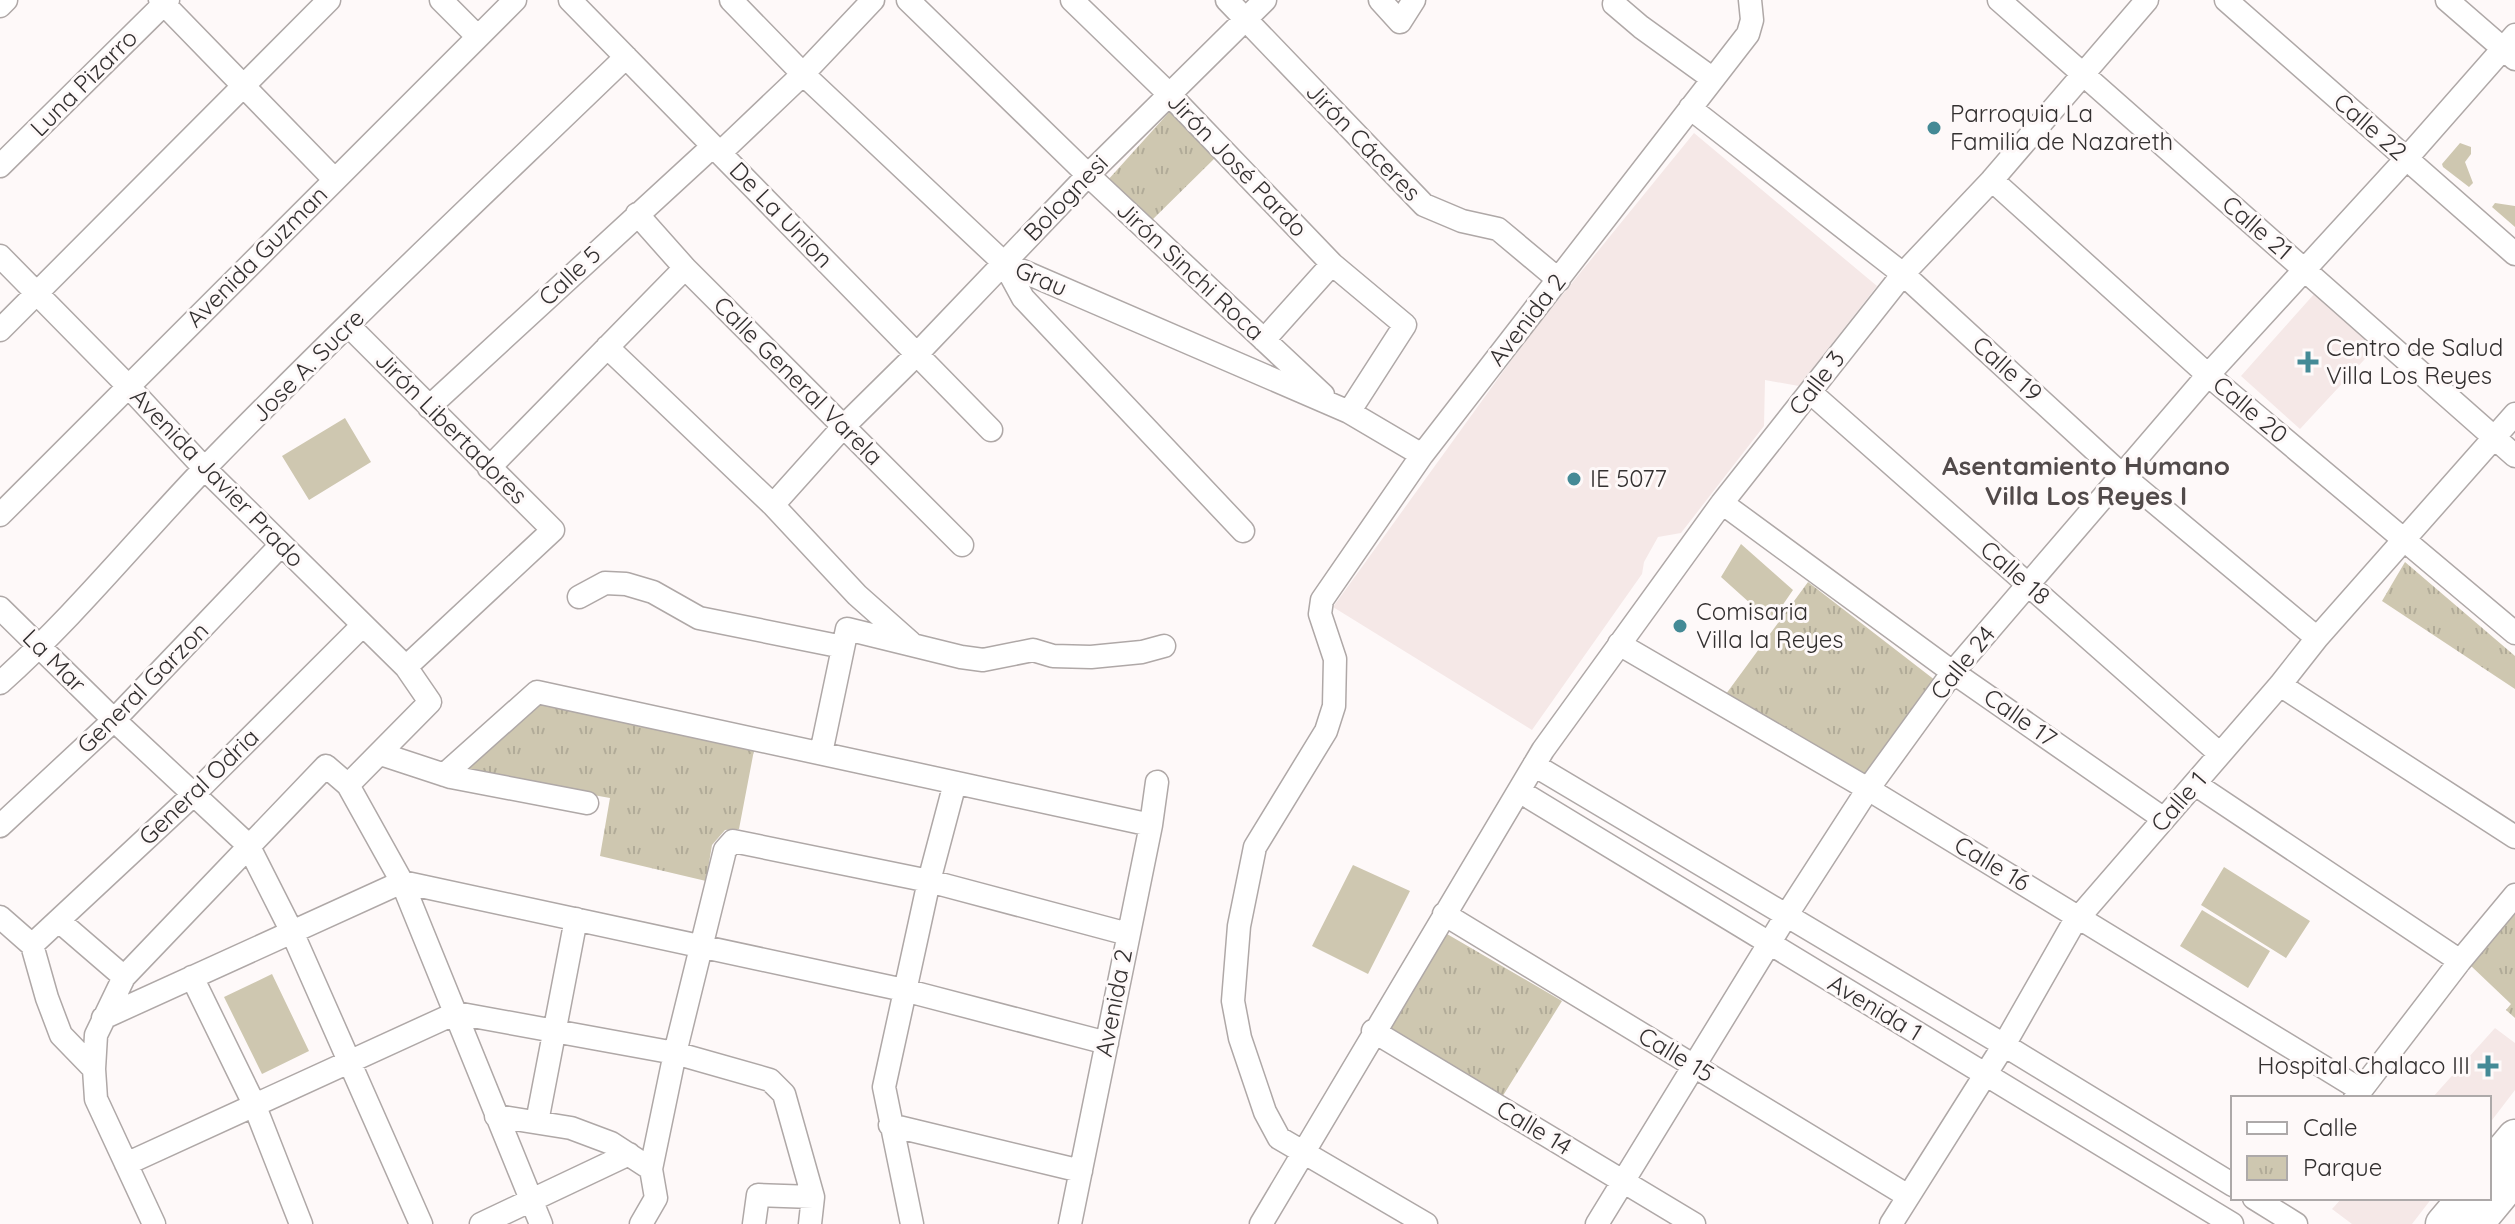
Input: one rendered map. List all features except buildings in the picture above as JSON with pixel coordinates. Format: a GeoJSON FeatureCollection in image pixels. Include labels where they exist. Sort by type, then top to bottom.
{"type":"FeatureCollection","features":[{"type":"Feature","properties":{"kind":"highway"},"geometry":{"type":"LineString","coordinates":[[2491,1166],[2515,1137]]}},
{"type":"Feature","properties":{"kind":"highway"},"geometry":{"type":"LineString","coordinates":[[2476,1224],[2515,1177]]}},
{"type":"Feature","properties":{"kind":"highway"},"geometry":{"type":"LineString","coordinates":[[2443,1224],[2463,1200]]}},
{"type":"Feature","properties":{"kind":"street"},"geometry":{"type":"LineString","coordinates":[[0,6],[6,0]]}},
{"type":"Feature","properties":{"kind":"street"},"geometry":{"type":"LineString","coordinates":[[0,330],[329,0]]}},
{"type":"Feature","properties":{"kind":"street"},"geometry":{"type":"LineString","coordinates":[[441,0],[478,37]]}},
{"type":"Feature","properties":{"kind":"street","name":"Avenida Guzman"},"geometry":{"type":"LineString","coordinates":[[0,515],[515,0]]}},
{"type":"Feature","properties":{"kind":"street","name":"De La Union"},"geometry":{"type":"LineString","coordinates":[[570,0],[991,430]]}},
{"type":"Feature","properties":{"kind":"street","name":"Grau"},"geometry":{"type":"LineString","coordinates":[[731,0],[803,74],[1004,263],[1342,409],[1422,455]]}},
{"type":"Feature","properties":{"kind":"street","name":"Calle 5"},"geometry":{"type":"LineString","coordinates":[[429,407],[637,214],[803,74],[873,0]]}},
{"type":"Feature","properties":{"kind":"street","name":"Jirón Sinchi Roca"},"geometry":{"type":"LineString","coordinates":[[908,0],[1088,175],[1342,409]]}},
{"type":"Feature","properties":{"kind":"street","name":"Jirón José Pardo"},"geometry":{"type":"LineString","coordinates":[[1072,0],[1168,93],[1332,264],[1405,325],[1342,409]]}},
{"type":"Feature","properties":{"kind":"street","name":"Jirón Cáceres"},"geometry":{"type":"LineString","coordinates":[[1227,0],[1424,205],[1462,221],[1498,229],[1559,280]]}},
{"type":"Feature","properties":{"kind":"street","name":"Bolognesi"},"geometry":{"type":"LineString","coordinates":[[773,505],[843,427],[1088,175],[1265,0]]}},
{"type":"Feature","properties":{"kind":"street"},"geometry":{"type":"LineString","coordinates":[[1380,0],[1400,22],[1414,0]]}},
{"type":"Feature","properties":{"kind":"street","name":"Avenida 2"},"geometry":{"type":"LineString","coordinates":[[1302,1153],[1279,1138],[1265,1112],[1240,1038],[1233,1001],[1239,926],[1255,847],[1326,731],[1334,706],[1335,659],[1320,614],[1322,600],[1422,455],[1748,34],[1752,20],[1750,0]]}},
{"type":"Feature","properties":{"kind":"street","name":"Calle 21"},"geometry":{"type":"LineString","coordinates":[[1999,0],[2515,456]]}},
{"type":"Feature","properties":{"kind":"street","name":"Calle 3"},"geometry":{"type":"LineString","coordinates":[[1261,1224],[1534,765],[1619,644],[1722,503],[1903,274],[1992,180],[2147,0]]}},
{"type":"Feature","properties":{"kind":"street","name":"Calle 22"},"geometry":{"type":"LineString","coordinates":[[2226,0],[2515,254]]}},
{"type":"Feature","properties":{"kind":"street"},"geometry":{"type":"LineString","coordinates":[[2447,0],[2511,47]]}},
{"type":"Feature","properties":{"kind":"street"},"geometry":{"type":"LineString","coordinates":[[164,1],[334,179]]}},
{"type":"Feature","properties":{"kind":"street","name":"Luna Pizarro"},"geometry":{"type":"LineString","coordinates":[[0,166],[164,1]]}},
{"type":"Feature","properties":{"kind":"street"},"geometry":{"type":"LineString","coordinates":[[1614,4],[1713,79]]}},
{"type":"Feature","properties":{"kind":"street","name":"Calle 24"},"geometry":{"type":"LineString","coordinates":[[1597,1224],[1786,916],[1868,789],[1953,672],[2208,375],[2511,47]]}},
{"type":"Feature","properties":{"kind":"street","name":"Jose A. Sucre"},"geometry":{"type":"LineString","coordinates":[[0,683],[40,647],[205,469],[348,325],[626,57]]}},
{"type":"Feature","properties":{"kind":"street","name":"Calle 19"},"geometry":{"type":"LineString","coordinates":[[1690,108],[1903,274],[2122,475],[2317,638]]}},
{"type":"Feature","properties":{"kind":"street","name":"Calle 20"},"geometry":{"type":"LineString","coordinates":[[1992,180],[2208,375],[2515,633]]}},
{"type":"Feature","properties":{"kind":"street","name":"Calle General Varela"},"geometry":{"type":"LineString","coordinates":[[637,214],[685,268],[962,545]]}},
{"type":"Feature","properties":{"kind":"street","name":"Avenida Javier Prado"},"geometry":{"type":"LineString","coordinates":[[0,256],[205,469],[406,667],[430,702],[381,754]]}},
{"type":"Feature","properties":{"kind":"street"},"geometry":{"type":"LineString","coordinates":[[1004,263],[1023,298],[1243,531]]}},
{"type":"Feature","properties":{"kind":"street"},"geometry":{"type":"LineString","coordinates":[[1264,340],[1332,264]]}},
{"type":"Feature","properties":{"kind":"street"},"geometry":{"type":"LineString","coordinates":[[489,468],[685,268]]}},
{"type":"Feature","properties":{"kind":"street","name":"Jirón Libertadores"},"geometry":{"type":"LineString","coordinates":[[348,325],[553,530],[406,667]]}},
{"type":"Feature","properties":{"kind":"street"},"geometry":{"type":"LineString","coordinates":[[607,347],[773,505],[857,595],[911,643]]}},
{"type":"Feature","properties":{"kind":"street","name":"Calle 18"},"geometry":{"type":"LineString","coordinates":[[1810,392],[2220,754]]}},
{"type":"Feature","properties":{"kind":"street","name":"Calle 1"},"geometry":{"type":"LineString","coordinates":[[1891,1224],[2004,1045],[2079,918],[2317,638],[2515,414]]}},
{"type":"Feature","properties":{"kind":"street","name":"Calle 17"},"geometry":{"type":"LineString","coordinates":[[1722,503],[1953,672],[2164,819]]}},
{"type":"Feature","properties":{"kind":"street","name":"General Garzon"},"geometry":{"type":"LineString","coordinates":[[0,826],[114,720],[281,545]]}},
{"type":"Feature","properties":{"kind":"street"},"geometry":{"type":"LineString","coordinates":[[579,597],[605,583],[626,584],[653,592],[699,618],[843,647]]}},
{"type":"Feature","properties":{"kind":"street","name":"La Mar"},"geometry":{"type":"LineString","coordinates":[[0,608],[248,845]]}},
{"type":"Feature","properties":{"kind":"street","name":"General Odria"},"geometry":{"type":"LineString","coordinates":[[32,945],[193,795],[363,625]]}},
{"type":"Feature","properties":{"kind":"street"},"geometry":{"type":"LineString","coordinates":[[821,753],[847,629],[983,660],[1033,650],[1053,656],[1091,657],[1142,652],[1164,646]]}},
{"type":"Feature","properties":{"kind":"street","name":"Calle 16"},"geometry":{"type":"LineString","coordinates":[[1619,644],[1868,789],[2358,1094]]}},
{"type":"Feature","properties":{"kind":"street"},"geometry":{"type":"LineString","coordinates":[[2280,685],[2515,837]]}},
{"type":"Feature","properties":{"kind":"street"},"geometry":{"type":"LineString","coordinates":[[444,775],[537,692],[1151,825]]}},
{"type":"Feature","properties":{"kind":"street"},"geometry":{"type":"LineString","coordinates":[[348,785],[381,754],[444,775],[587,803]]}},
{"type":"Feature","properties":{"kind":"street","name":"Avenida 1"},"geometry":{"type":"LineString","coordinates":[[1534,765],[2231,1184]]}},
{"type":"Feature","properties":{"kind":"street"},"geometry":{"type":"LineString","coordinates":[[154,1224],[96,1099],[96,1035],[124,977],[326,766],[348,785],[402,882],[541,1224]]}},
{"type":"Feature","properties":{"kind":"street","name":"Avenida 2"},"geometry":{"type":"LineString","coordinates":[[1070,1224],[1151,825],[1157,782]]}},
{"type":"Feature","properties":{"kind":"street"},"geometry":{"type":"LineString","coordinates":[[912,1224],[884,1087],[929,881],[955,783]]}},
{"type":"Feature","properties":{"kind":"street"},"geometry":{"type":"LineString","coordinates":[[2195,784],[2460,961]]}},
{"type":"Feature","properties":{"kind":"street","name":"Avenida 1"},"geometry":{"type":"LineString","coordinates":[[1519,791],[2232,1224]]}},
{"type":"Feature","properties":{"kind":"street"},"geometry":{"type":"LineString","coordinates":[[641,1224],[656,1198],[651,1169],[675,1053],[725,850],[733,841],[929,881],[1128,934]]}},
{"type":"Feature","properties":{"kind":"street"},"geometry":{"type":"LineString","coordinates":[[248,845],[292,932],[421,1224]]}},
{"type":"Feature","properties":{"kind":"street"},"geometry":{"type":"LineString","coordinates":[[103,1018],[402,882],[904,990],[1107,1043]]}},
{"type":"Feature","properties":{"kind":"street"},"geometry":{"type":"LineString","coordinates":[[2358,1094],[2515,895]]}},
{"type":"Feature","properties":{"kind":"street","name":"Calle 15"},"geometry":{"type":"LineString","coordinates":[[1444,914],[1908,1196]]}},
{"type":"Feature","properties":{"kind":"street"},"geometry":{"type":"LineString","coordinates":[[0,917],[32,945],[61,1035],[94,1069]]}},
{"type":"Feature","properties":{"kind":"street"},"geometry":{"type":"LineString","coordinates":[[537,1122],[576,919]]}},
{"type":"Feature","properties":{"kind":"street"},"geometry":{"type":"LineString","coordinates":[[59,921],[124,977]]}},
{"type":"Feature","properties":{"kind":"street"},"geometry":{"type":"LineString","coordinates":[[192,977],[254,1104],[301,1224]]}},
{"type":"Feature","properties":{"kind":"street"},"geometry":{"type":"LineString","coordinates":[[126,1164],[456,1013],[675,1053],[770,1080],[784,1094],[813,1197],[810,1224]]}},
{"type":"Feature","properties":{"kind":"street","name":"Calle 14"},"geometry":{"type":"LineString","coordinates":[[1373,1031],[1694,1224]]}},
{"type":"Feature","properties":{"kind":"street"},"geometry":{"type":"LineString","coordinates":[[496,1116],[571,1128],[611,1143],[651,1169]]}},
{"type":"Feature","properties":{"kind":"street"},"geometry":{"type":"LineString","coordinates":[[890,1125],[1079,1182],[1079,1224]]}},
{"type":"Feature","properties":{"kind":"street"},"geometry":{"type":"LineString","coordinates":[[1302,1153],[1426,1224]]}},
{"type":"Feature","properties":{"kind":"street"},"geometry":{"type":"LineString","coordinates":[[481,1224],[629,1154]]}},
{"type":"Feature","properties":{"kind":"street"},"geometry":{"type":"LineString","coordinates":[[754,1224],[758,1195],[813,1197]]}},
{"type":"Feature","properties":{"kind":"street"},"geometry":{"type":"LineString","coordinates":[[2268,1207],[2296,1224]]}},
{"type":"Feature","properties":{"kind":"shaded area","name":"IE 5077"},"geometry":{"type":"Polygon","coordinates":[[[1694,133],[1877,286],[1799,386],[1765,380],[1764,426],[1681,533],[1658,537],[1644,562],[1642,574],[1532,730],[1333,607],[1528,337],[1694,133]]]}},
{"type":"Feature","properties":{"kind":"shaded area","name":"Centro de Salud Villa Los Reyes"},"geometry":{"type":"Polygon","coordinates":[[[2315,293],[2376,347],[2300,429],[2241,376],[2315,293]]]}},
{"type":"Feature","properties":{"kind":"shaded area","name":"Hospital Chalaco III"},"geometry":{"type":"Polygon","coordinates":[[[2495,1028],[2515,1043],[2515,1090],[2491,1121],[2491,1096],[2434,1096],[2495,1028]]]}},
{"type":"Feature","properties":{"kind":"shaded area"},"geometry":{"type":"Polygon","coordinates":[[[2340,1200],[2430,1200],[2412,1224],[2352,1224],[2332,1209],[2340,1200]]]}},
{"type":"Feature","properties":{"kind":"green space"},"geometry":{"type":"Polygon","coordinates":[[[1172,109],[1217,156],[1148,224],[1107,181],[1172,109]]]}},
{"type":"Feature","properties":{"kind":"green space"},"geometry":{"type":"Polygon","coordinates":[[[2460,143],[2471,147],[2471,154],[2465,162],[2473,183],[2469,187],[2442,164],[2460,143]]]}},
{"type":"Feature","properties":{"kind":"green space"},"geometry":{"type":"Polygon","coordinates":[[[2495,203],[2515,206],[2515,227],[2492,207],[2495,203]]]}},
{"type":"Feature","properties":{"kind":"green space"},"geometry":{"type":"Polygon","coordinates":[[[345,418],[371,462],[309,500],[282,456],[345,418]]]}},
{"type":"Feature","properties":{"kind":"green space"},"geometry":{"type":"Polygon","coordinates":[[[1741,544],[1793,590],[1771,622],[1721,577],[1741,544]]]}},
{"type":"Feature","properties":{"kind":"green space"},"geometry":{"type":"Polygon","coordinates":[[[2405,562],[2515,656],[2515,689],[2382,601],[2405,562]]]}},
{"type":"Feature","properties":{"kind":"green space"},"geometry":{"type":"Polygon","coordinates":[[[1808,582],[1940,684],[1865,779],[1726,694],[1808,582]]]}},
{"type":"Feature","properties":{"kind":"green space"},"geometry":{"type":"Polygon","coordinates":[[[536,699],[755,745],[739,829],[725,830],[712,845],[706,881],[600,856],[610,798],[476,774],[465,767],[536,699]]]}},
{"type":"Feature","properties":{"kind":"green space"},"geometry":{"type":"Polygon","coordinates":[[[1353,865],[1410,891],[1368,974],[1312,946],[1353,865]]]}},
{"type":"Feature","properties":{"kind":"green space"},"geometry":{"type":"Polygon","coordinates":[[[2224,867],[2310,921],[2286,958],[2201,905],[2224,867]]]}},
{"type":"Feature","properties":{"kind":"green space"},"geometry":{"type":"Polygon","coordinates":[[[2202,910],[2270,951],[2248,988],[2180,946],[2202,910]]]}},
{"type":"Feature","properties":{"kind":"green space"},"geometry":{"type":"Polygon","coordinates":[[[2515,910],[2515,1018],[2506,1010],[2511,1004],[2470,965],[2515,910]]]}},
{"type":"Feature","properties":{"kind":"green space"},"geometry":{"type":"Polygon","coordinates":[[[1447,934],[1562,1001],[1499,1102],[1385,1032],[1447,934]]]}},
{"type":"Feature","properties":{"kind":"green space"},"geometry":{"type":"Polygon","coordinates":[[[272,974],[309,1051],[262,1074],[224,997],[272,974]]]}},
{"type":"Feature","properties":{"kind":"place","name":"Parroquia La Familia de Nazareth"},"geometry":{"type":"Point","coordinates":[1934,128]}},
{"type":"Feature","properties":{"kind":"place","name":"Centro de Salud Villa Los Reyes"},"geometry":{"type":"Point","coordinates":[2308,362]}},
{"type":"Feature","properties":{"kind":"place","name":"IE 5077"},"geometry":{"type":"Point","coordinates":[1574,479]}},
{"type":"Feature","properties":{"kind":"place","name":"Comisaria Villa la Reyes"},"geometry":{"type":"Point","coordinates":[1680,626]}},
{"type":"Feature","properties":{"kind":"place","name":"Hospital Chalaco III"},"geometry":{"type":"Point","coordinates":[2488,1066]}},
{"type":"Feature","properties":{"kind":"district","name":"Asentamiento Humano Villa Los Reyes I"},"geometry":{"type":"Point","coordinates":[2086,481]}}]}
